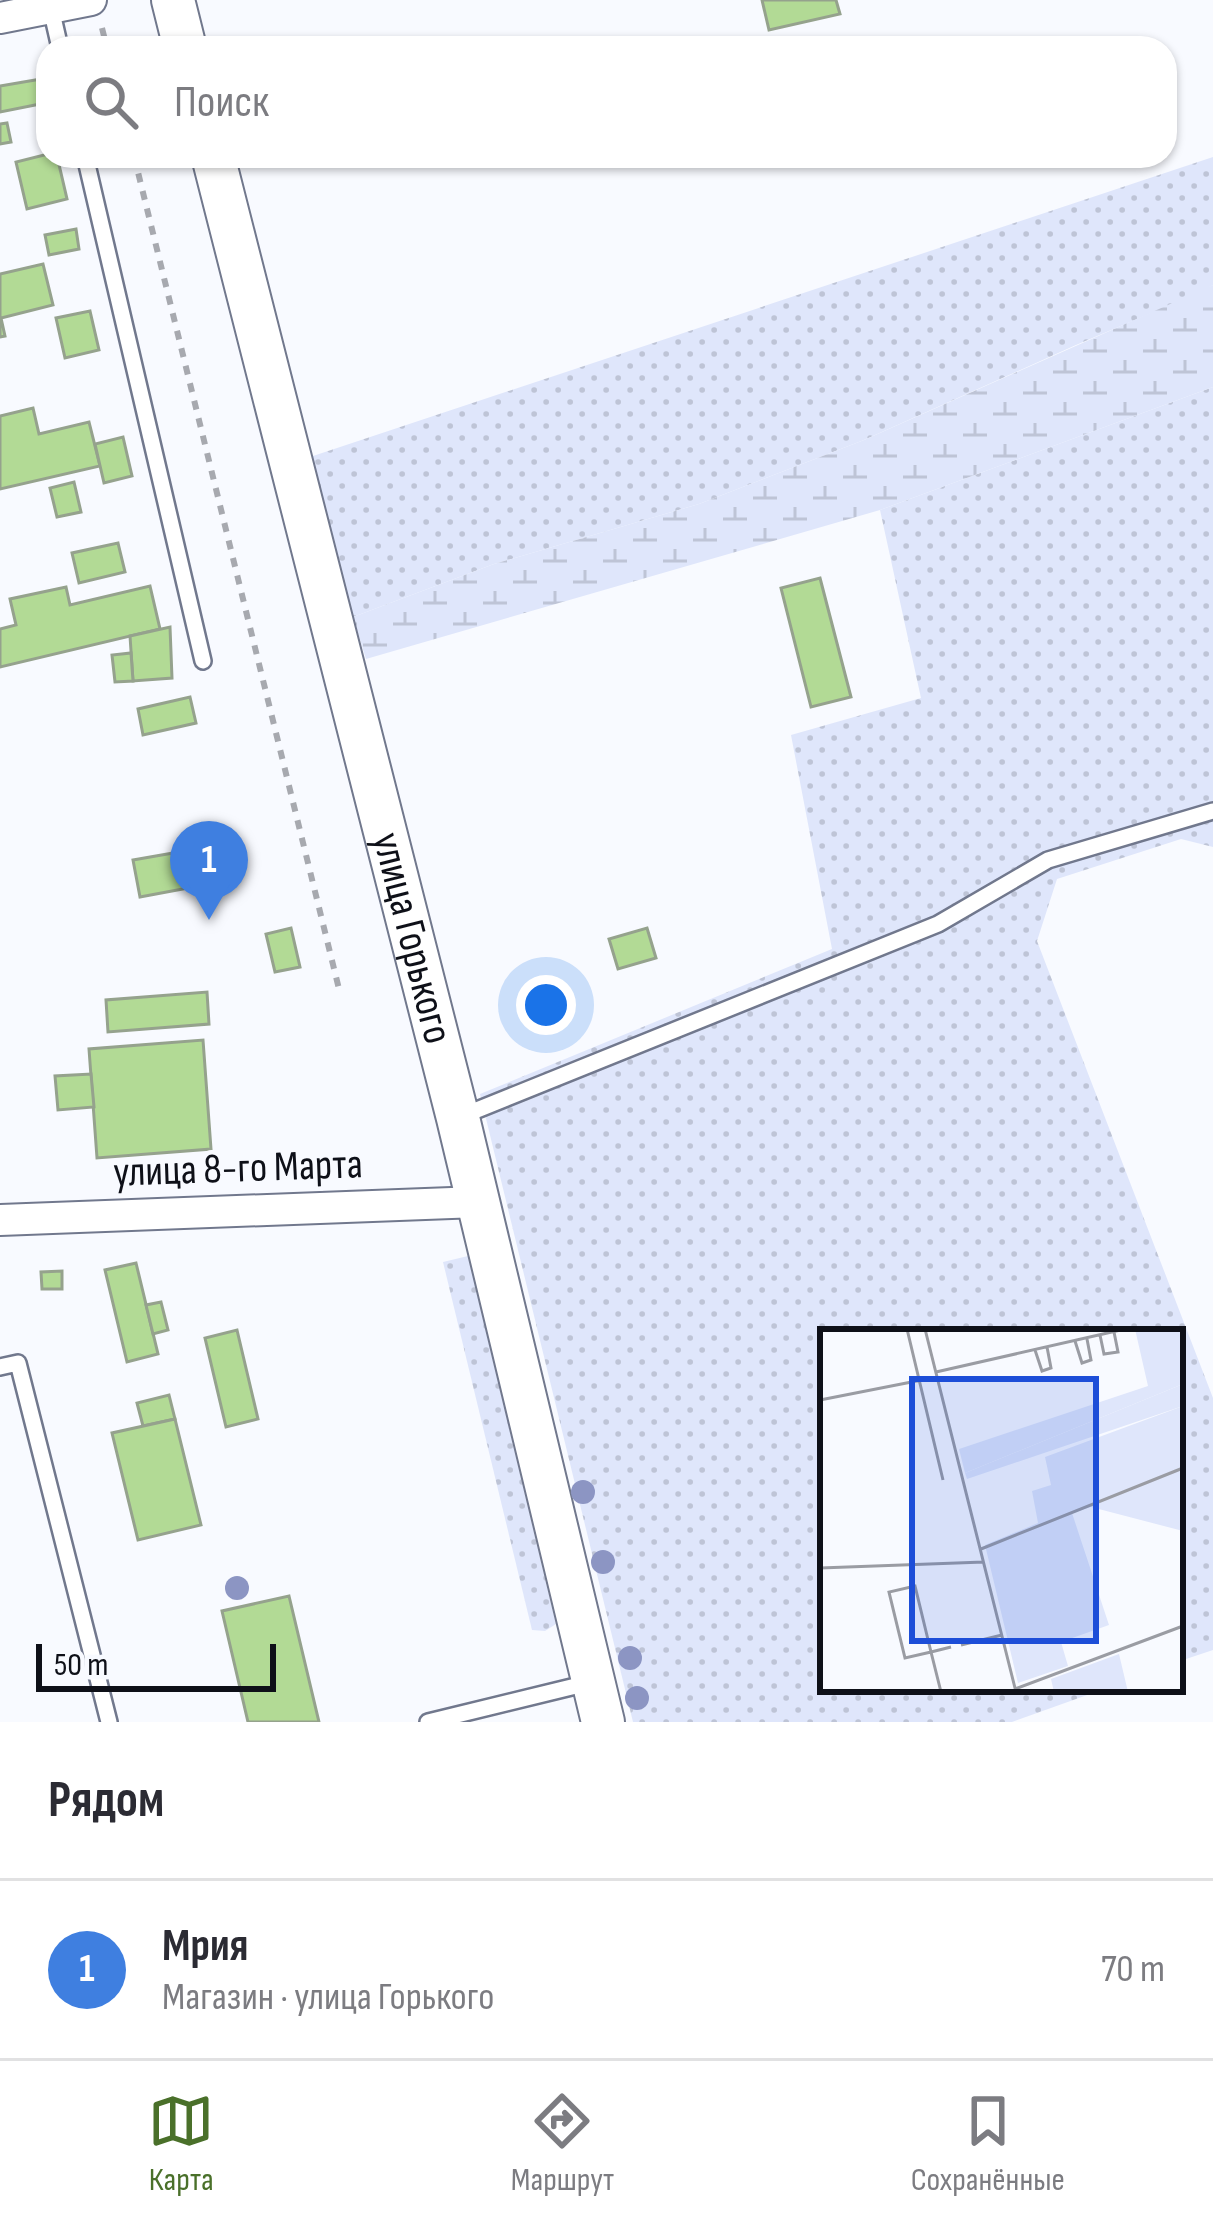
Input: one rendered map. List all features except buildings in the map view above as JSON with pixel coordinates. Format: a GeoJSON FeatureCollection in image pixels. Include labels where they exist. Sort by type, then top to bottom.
{"type":"FeatureCollection","features":[{"type":"Feature","properties":{"kind":"main road"},"geometry":{"type":"LineString","coordinates":[[173,0],[182,36]]}},
{"type":"Feature","properties":{"kind":"main road","name":"улица Горького"},"geometry":{"type":"LineString","coordinates":[[216,168],[458,1118],[598,1702]]}},
{"type":"Feature","properties":{"kind":"street"},"geometry":{"type":"LineString","coordinates":[[0,18],[50,4],[92,0]]}},
{"type":"Feature","properties":{"kind":"street","name":"улица 8-го Марта"},"geometry":{"type":"LineString","coordinates":[[0,1220],[478,1202]]}},
{"type":"Feature","properties":{"kind":"lane"},"geometry":{"type":"LineString","coordinates":[[50,4],[57,36]]}},
{"type":"Feature","properties":{"kind":"lane"},"geometry":{"type":"LineString","coordinates":[[88,168],[203,661]]}},
{"type":"Feature","properties":{"kind":"lane"},"geometry":{"type":"LineString","coordinates":[[458,1118],[938,924],[1048,860],[1213,811]]}},
{"type":"Feature","properties":{"kind":"lane"},"geometry":{"type":"LineString","coordinates":[[0,1367],[18,1363],[109,1722]]}},
{"type":"Feature","properties":{"kind":"lane"},"geometry":{"type":"LineString","coordinates":[[428,1722],[598,1702]]}},
{"type":"Feature","properties":{"kind":"path"},"geometry":{"type":"LineString","coordinates":[[137,168],[340,993]]}},
{"type":"Feature","properties":{"kind":"green space"},"geometry":{"type":"Polygon","coordinates":[[[1213,157],[1213,285],[1201,292],[864,440],[699,504],[494,564],[353,617],[310,457],[1213,157]]]}},
{"type":"Feature","properties":{"kind":"green space"},"geometry":{"type":"Polygon","coordinates":[[[1213,285],[1213,387],[880,510],[366,659],[353,617],[494,564],[699,504],[864,440],[1213,285]]]}},
{"type":"Feature","properties":{"kind":"green space"},"geometry":{"type":"Polygon","coordinates":[[[1213,387],[1213,847],[1181,839],[1057,879],[1037,941],[1213,1398],[1213,1650],[1183,1660],[1183,1329],[820,1329],[820,1692],[1096,1692],[1012,1722],[633,1722],[480,1094],[832,949],[791,735],[921,698],[880,510],[1213,387]]]}},
{"type":"Feature","properties":{"kind":"green space"},"geometry":{"type":"Polygon","coordinates":[[[468,1256],[556,1624],[545,1631],[532,1630],[443,1262],[468,1256]]]}},
{"type":"Feature","properties":{"kind":"place","name":"Мрия"},"geometry":{"type":"Point","coordinates":[209,920]}}]}
